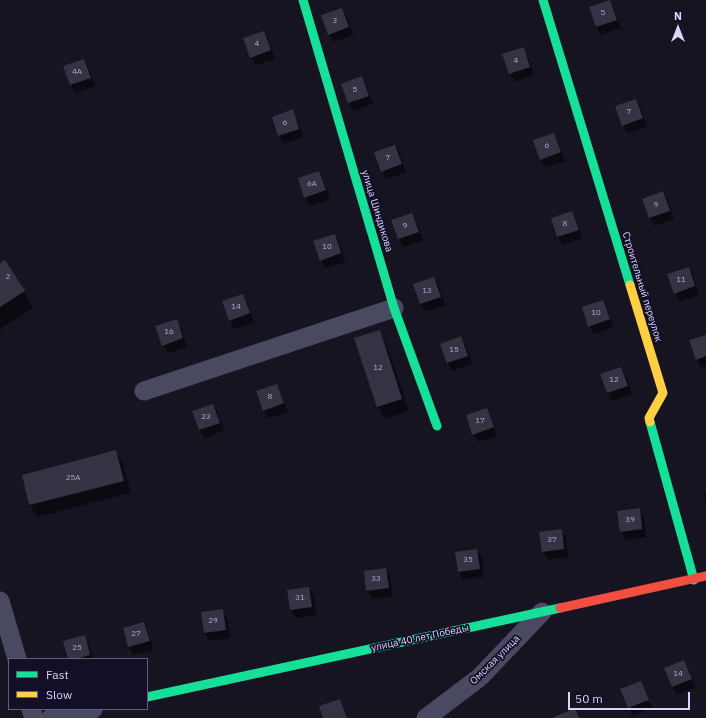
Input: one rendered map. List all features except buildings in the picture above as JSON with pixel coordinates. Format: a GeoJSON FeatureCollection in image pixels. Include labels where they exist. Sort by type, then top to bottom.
{"type":"FeatureCollection","features":[{"type":"Feature","properties":{"kind":"street","name":"улица Шиндикова"},"geometry":{"type":"LineString","coordinates":[[303,0],[394,308],[437,426]]}},
{"type":"Feature","properties":{"kind":"street","name":"Строительный переулок"},"geometry":{"type":"LineString","coordinates":[[544,0],[663,393],[649,418],[694,580]]}},
{"type":"Feature","properties":{"kind":"street"},"geometry":{"type":"LineString","coordinates":[[144,391],[394,308]]}},
{"type":"Feature","properties":{"kind":"street","name":"улица 40 лет Победы"},"geometry":{"type":"LineString","coordinates":[[148,697],[694,580],[706,576]]}},
{"type":"Feature","properties":{"kind":"street"},"geometry":{"type":"LineString","coordinates":[[0,601],[17,658]]}},
{"type":"Feature","properties":{"kind":"street","name":"Омская улица"},"geometry":{"type":"LineString","coordinates":[[426,718],[480,677],[542,612]]}},
{"type":"Feature","properties":{"kind":"street"},"geometry":{"type":"LineString","coordinates":[[51,718],[88,710]]}},
{"type":"Feature","properties":{"kind":"traffic: fast"},"geometry":{"type":"LineString","coordinates":[[303,0],[394,308],[437,426]]}},
{"type":"Feature","properties":{"kind":"traffic: fast"},"geometry":{"type":"LineString","coordinates":[[543,0],[630,285]]}},
{"type":"Feature","properties":{"kind":"traffic: fast"},"geometry":{"type":"LineString","coordinates":[[650,422],[694,580]]}},
{"type":"Feature","properties":{"kind":"traffic: fast"},"geometry":{"type":"LineString","coordinates":[[148,697],[560,608]]}},
{"type":"Feature","properties":{"kind":"traffic: slow"},"geometry":{"type":"LineString","coordinates":[[630,285],[663,393],[649,418],[650,422]]}},
{"type":"Feature","properties":{"kind":"traffic: jam"},"geometry":{"type":"LineString","coordinates":[[560,608],[706,576]]}}]}
